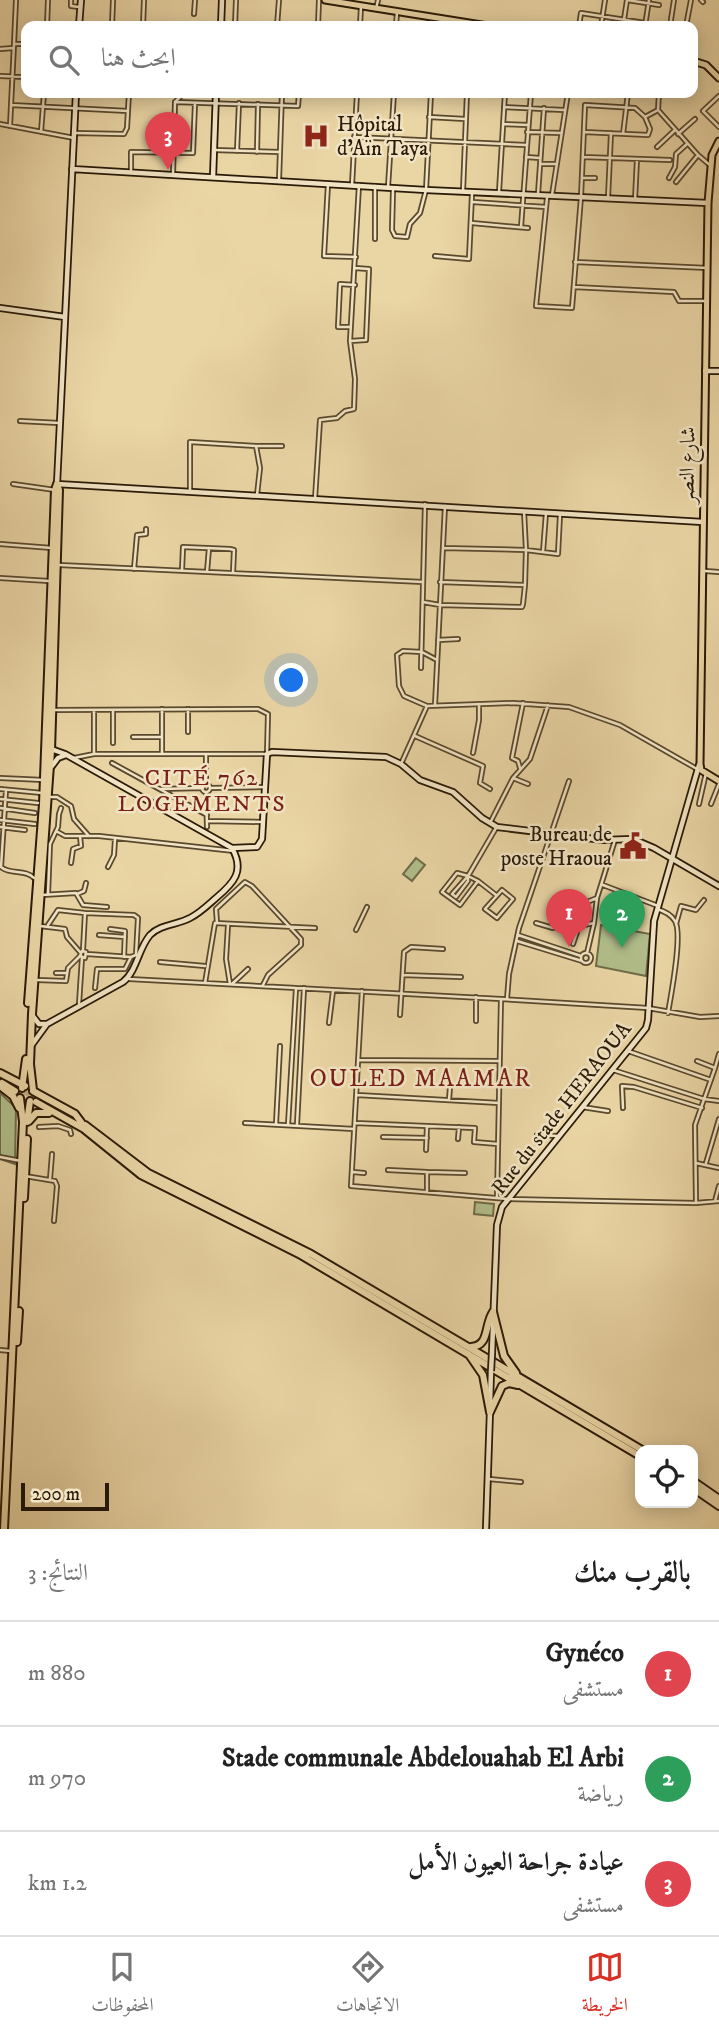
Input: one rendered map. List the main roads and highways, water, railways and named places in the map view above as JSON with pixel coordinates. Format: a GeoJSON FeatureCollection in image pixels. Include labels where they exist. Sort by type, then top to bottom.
{"type":"FeatureCollection","features":[{"type":"Feature","properties":{"kind":"highway"},"geometry":{"type":"LineString","coordinates":[[6,1529],[21,1161],[27,1094],[26,1060],[36,884],[46,795],[49,773],[47,753],[51,735],[58,565],[59,490],[56,487],[44,780],[46,795],[45,895],[34,980],[31,1073],[27,1094]]}},
{"type":"Feature","properties":{"kind":"highway"},"geometry":{"type":"LineString","coordinates":[[1,1080],[20,1074],[26,1060]]}},
{"type":"Feature","properties":{"kind":"highway"},"geometry":{"type":"LineString","coordinates":[[31,1073],[37,1087],[50,1100]]}},
{"type":"Feature","properties":{"kind":"highway"},"geometry":{"type":"LineString","coordinates":[[1,1080],[82,1126],[128,1166],[155,1182],[299,1254],[519,1377],[635,1446]]}},
{"type":"Feature","properties":{"kind":"highway"},"geometry":{"type":"LineString","coordinates":[[1,1080],[27,1094],[64,1124],[76,1128],[82,1126]]}},
{"type":"Feature","properties":{"kind":"highway"},"geometry":{"type":"LineString","coordinates":[[1,1080],[18,1104],[25,1126],[25,1176],[6,1529]]}},
{"type":"Feature","properties":{"kind":"highway"},"geometry":{"type":"LineString","coordinates":[[27,1094],[50,1100],[75,1114],[82,1126]]}},
{"type":"Feature","properties":{"kind":"highway"},"geometry":{"type":"LineString","coordinates":[[25,1126],[33,1115],[49,1113]]}},
{"type":"Feature","properties":{"kind":"highway"},"geometry":{"type":"LineString","coordinates":[[467,1349],[483,1343],[493,1312],[504,1356],[519,1377]]}},
{"type":"Feature","properties":{"kind":"highway"},"geometry":{"type":"LineString","coordinates":[[467,1349],[635,1453]]}},
{"type":"Feature","properties":{"kind":"highway"},"geometry":{"type":"LineString","coordinates":[[467,1349],[480,1369],[490,1412],[505,1384],[516,1384],[536,1393]]}},
{"type":"Feature","properties":{"kind":"highway"},"geometry":{"type":"LineString","coordinates":[[698,1484],[719,1499]]}},
{"type":"Feature","properties":{"kind":"highway"},"geometry":{"type":"LineString","coordinates":[[698,1491],[719,1506]]}},
{"type":"Feature","properties":{"kind":"main road"},"geometry":{"type":"LineString","coordinates":[[325,0],[457,21]]}},
{"type":"Feature","properties":{"kind":"main road"},"geometry":{"type":"LineString","coordinates":[[698,63],[706,65],[719,78]]}},
{"type":"Feature","properties":{"kind":"main road","name":"شارع النصر"},"geometry":{"type":"LineString","coordinates":[[719,141],[712,155],[708,203],[698,766],[719,783]]}},
{"type":"Feature","properties":{"kind":"tunnel"},"geometry":{"type":"LineString","coordinates":[[17,1087],[38,1099]]}},
{"type":"Feature","properties":{"kind":"place","name":"Hôpital d'Aïn Taya"},"geometry":{"type":"Point","coordinates":[316,136]}},
{"type":"Feature","properties":{"kind":"place","name":"عيادة جراحة العيون الأمل"},"geometry":{"type":"Point","coordinates":[168,170]}},
{"type":"Feature","properties":{"kind":"place","name":"Bureau de poste Hraoua"},"geometry":{"type":"Point","coordinates":[633,846]}},
{"type":"Feature","properties":{"kind":"place","name":"Gynéco"},"geometry":{"type":"Point","coordinates":[569,947]}},
{"type":"Feature","properties":{"kind":"place","name":"Stade communale Abdelouahab El Arbi"},"geometry":{"type":"Point","coordinates":[622,948]}},
{"type":"Feature","properties":{"kind":"district","name":"CITÉ 762 LOGEMENTS"},"geometry":{"type":"Point","coordinates":[202,790]}},
{"type":"Feature","properties":{"kind":"district","name":"OULED MAAMAR"},"geometry":{"type":"Point","coordinates":[421,1078]}}]}
